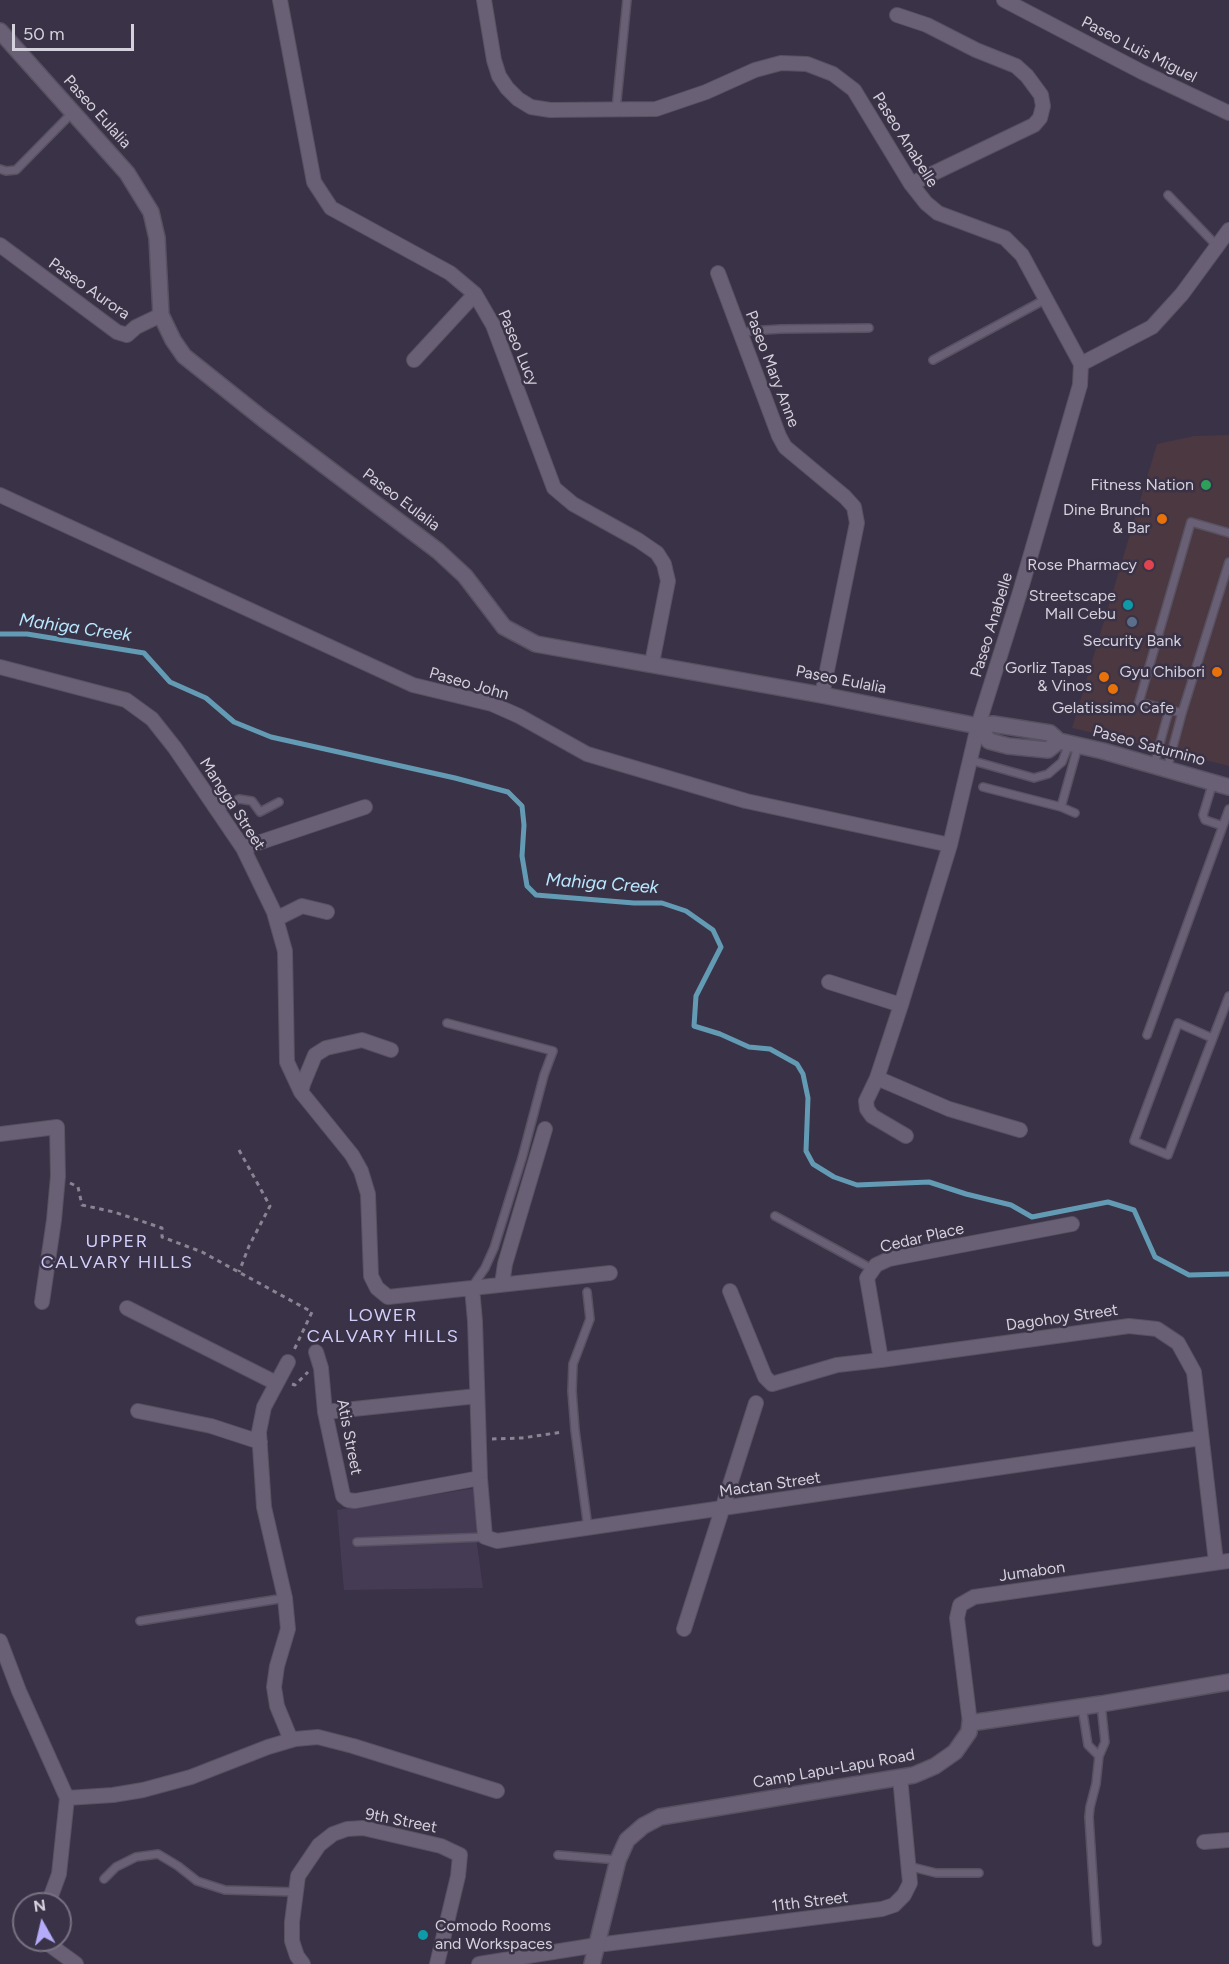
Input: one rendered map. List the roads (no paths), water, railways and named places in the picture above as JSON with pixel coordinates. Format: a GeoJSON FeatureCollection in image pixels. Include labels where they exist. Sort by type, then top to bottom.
{"type":"FeatureCollection","features":[{"type":"Feature","properties":{"kind":"street","name":"Paseo Lucy"},"geometry":{"type":"LineString","coordinates":[[280,0],[314,182],[331,208],[450,273],[475,294],[493,325],[554,488],[573,504],[647,547],[657,554],[664,564],[668,581],[652,663]]}},
{"type":"Feature","properties":{"kind":"street","name":"Paseo Anabelle"},"geometry":{"type":"LineString","coordinates":[[484,0],[494,60],[499,76],[518,99],[531,107],[550,110],[656,109],[781,63],[807,64],[833,74],[854,90],[911,184],[926,203],[938,213],[1005,238],[1022,255],[1081,364],[1080,385],[1020,592],[978,726],[950,844],[901,1005],[877,1078],[866,1101],[867,1109],[872,1116],[906,1136]]}},
{"type":"Feature","properties":{"kind":"street","name":"Paseo Luis Miguel"},"geometry":{"type":"LineString","coordinates":[[1004,0],[1142,72],[1229,113]]}},
{"type":"Feature","properties":{"kind":"street"},"geometry":{"type":"LineString","coordinates":[[897,15],[927,25],[976,50],[1016,66],[1028,76],[1041,95],[1043,106],[1040,118],[1034,126],[911,184]]}},
{"type":"Feature","properties":{"kind":"street","name":"Paseo Eulalia"},"geometry":{"type":"LineString","coordinates":[[0,31],[127,173],[151,212],[157,238],[161,315],[184,356],[263,419],[438,551],[465,576],[504,627],[536,644],[652,663],[978,726]]}},
{"type":"Feature","properties":{"kind":"street"},"geometry":{"type":"LineString","coordinates":[[1081,364],[1152,327],[1182,294],[1229,230]]}},
{"type":"Feature","properties":{"kind":"street","name":"Paseo Aurora"},"geometry":{"type":"LineString","coordinates":[[0,245],[117,332],[127,335],[136,327],[161,315]]}},
{"type":"Feature","properties":{"kind":"street","name":"Paseo Mary Anne"},"geometry":{"type":"LineString","coordinates":[[718,273],[785,447],[854,507],[857,523],[822,695]]}},
{"type":"Feature","properties":{"kind":"street"},"geometry":{"type":"LineString","coordinates":[[414,360],[475,294]]}},
{"type":"Feature","properties":{"kind":"street","name":"Paseo John"},"geometry":{"type":"LineString","coordinates":[[0,495],[412,685],[492,704],[587,754],[746,801],[950,844]]}},
{"type":"Feature","properties":{"kind":"street","name":"Mangga Street"},"geometry":{"type":"LineString","coordinates":[[0,667],[126,700],[152,718],[218,809],[243,848],[276,918],[285,951],[287,1062],[301,1092],[352,1155],[361,1171],[368,1194],[371,1275],[377,1288],[388,1297],[610,1273]]}},
{"type":"Feature","properties":{"kind":"street","name":"Paseo Saturnino"},"geometry":{"type":"LineString","coordinates":[[978,726],[993,724],[1050,733],[1069,744],[1229,787]]}},
{"type":"Feature","properties":{"kind":"street"},"geometry":{"type":"LineString","coordinates":[[243,848],[365,807]]}},
{"type":"Feature","properties":{"kind":"street"},"geometry":{"type":"LineString","coordinates":[[276,918],[302,906],[327,912]]}},
{"type":"Feature","properties":{"kind":"street"},"geometry":{"type":"LineString","coordinates":[[829,982],[901,1005]]}},
{"type":"Feature","properties":{"kind":"street"},"geometry":{"type":"LineString","coordinates":[[301,1092],[315,1055],[326,1048],[362,1040],[391,1050]]}},
{"type":"Feature","properties":{"kind":"street"},"geometry":{"type":"LineString","coordinates":[[877,1078],[949,1109],[1020,1131]]}},
{"type":"Feature","properties":{"kind":"street"},"geometry":{"type":"LineString","coordinates":[[0,1134],[57,1127],[58,1176],[42,1302]]}},
{"type":"Feature","properties":{"kind":"street"},"geometry":{"type":"LineString","coordinates":[[502,1284],[545,1129]]}},
{"type":"Feature","properties":{"kind":"street","name":"Cedar Place"},"geometry":{"type":"LineString","coordinates":[[881,1360],[867,1278],[872,1269],[889,1259],[1072,1224]]}},
{"type":"Feature","properties":{"kind":"street"},"geometry":{"type":"LineString","coordinates":[[472,1288],[480,1478],[485,1537]]}},
{"type":"Feature","properties":{"kind":"street","name":"Dagohoy Street"},"geometry":{"type":"LineString","coordinates":[[730,1291],[765,1377],[772,1384],[837,1365],[1129,1326],[1157,1329],[1178,1343],[1194,1372],[1201,1438],[1222,1561]]}},
{"type":"Feature","properties":{"kind":"street"},"geometry":{"type":"LineString","coordinates":[[127,1308],[276,1383]]}},
{"type":"Feature","properties":{"kind":"street","name":"Atis Street"},"geometry":{"type":"LineString","coordinates":[[316,1352],[321,1368],[325,1412],[343,1496],[348,1500],[355,1501],[480,1478]]}},
{"type":"Feature","properties":{"kind":"street"},"geometry":{"type":"LineString","coordinates":[[288,1362],[264,1407],[259,1432],[264,1506],[285,1598],[288,1629],[277,1666],[274,1686],[277,1706],[291,1740]]}},
{"type":"Feature","properties":{"kind":"street"},"geometry":{"type":"LineString","coordinates":[[325,1412],[477,1396]]}},
{"type":"Feature","properties":{"kind":"street"},"geometry":{"type":"LineString","coordinates":[[684,1629],[756,1403]]}},
{"type":"Feature","properties":{"kind":"street"},"geometry":{"type":"LineString","coordinates":[[138,1411],[211,1426],[260,1442]]}},
{"type":"Feature","properties":{"kind":"street","name":"Mactan Street"},"geometry":{"type":"LineString","coordinates":[[485,1537],[498,1541],[588,1529],[1201,1438]]}},
{"type":"Feature","properties":{"kind":"street","name":"Jumabon"},"geometry":{"type":"LineString","coordinates":[[970,1723],[957,1618],[960,1605],[974,1597],[1222,1561]]}},
{"type":"Feature","properties":{"kind":"street"},"geometry":{"type":"LineString","coordinates":[[0,1641],[68,1798],[59,1874],[52,1892]]}},
{"type":"Feature","properties":{"kind":"street"},"geometry":{"type":"LineString","coordinates":[[970,1723],[1229,1682]]}},
{"type":"Feature","properties":{"kind":"street","name":"Camp Lapu-Lapu Road"},"geometry":{"type":"LineString","coordinates":[[592,1964],[618,1860],[627,1840],[643,1826],[660,1817],[914,1775],[935,1766],[955,1752],[969,1732],[970,1723]]}},
{"type":"Feature","properties":{"kind":"street"},"geometry":{"type":"LineString","coordinates":[[68,1798],[113,1795],[142,1790],[191,1777],[291,1740],[318,1737],[497,1791]]}},
{"type":"Feature","properties":{"kind":"street","name":"11th Street"},"geometry":{"type":"LineString","coordinates":[[597,1946],[882,1909],[894,1905],[904,1895],[910,1883],[900,1778]]}},
{"type":"Feature","properties":{"kind":"street","name":"9th Street"},"geometry":{"type":"LineString","coordinates":[[303,1964],[297,1956],[292,1941],[298,1876],[319,1845],[333,1834],[347,1829],[363,1828],[441,1846],[460,1855],[458,1876],[437,1964]]}},
{"type":"Feature","properties":{"kind":"street"},"geometry":{"type":"LineString","coordinates":[[1204,1842],[1229,1840]]}},
{"type":"Feature","properties":{"kind":"street"},"geometry":{"type":"LineString","coordinates":[[479,1964],[597,1946]]}},
{"type":"Feature","properties":{"kind":"street"},"geometry":{"type":"LineString","coordinates":[[60,1952],[76,1964]]}},
{"type":"Feature","properties":{"kind":"lane"},"geometry":{"type":"LineString","coordinates":[[615,110],[627,0]]}},
{"type":"Feature","properties":{"kind":"lane"},"geometry":{"type":"LineString","coordinates":[[0,169],[16,170],[73,112]]}},
{"type":"Feature","properties":{"kind":"lane"},"geometry":{"type":"LineString","coordinates":[[1168,195],[1218,247]]}},
{"type":"Feature","properties":{"kind":"lane"},"geometry":{"type":"LineString","coordinates":[[933,360],[1046,299]]}},
{"type":"Feature","properties":{"kind":"lane"},"geometry":{"type":"LineString","coordinates":[[741,334],[761,330],[869,327]]}},
{"type":"Feature","properties":{"kind":"lane"},"geometry":{"type":"LineString","coordinates":[[1182,713],[1139,702],[1191,522],[1229,533]]}},
{"type":"Feature","properties":{"kind":"lane"},"geometry":{"type":"LineString","coordinates":[[1160,767],[1182,713],[1229,562]]}},
{"type":"Feature","properties":{"kind":"lane"},"geometry":{"type":"LineString","coordinates":[[1160,767],[1169,710]]}},
{"type":"Feature","properties":{"kind":"lane"},"geometry":{"type":"LineString","coordinates":[[970,760],[1034,778],[1048,774],[1062,762],[1069,744]]}},
{"type":"Feature","properties":{"kind":"lane"},"geometry":{"type":"LineString","coordinates":[[1061,807],[1069,744]]}},
{"type":"Feature","properties":{"kind":"lane"},"geometry":{"type":"LineString","coordinates":[[1213,782],[1203,815],[1205,820],[1223,826]]}},
{"type":"Feature","properties":{"kind":"lane"},"geometry":{"type":"LineString","coordinates":[[983,787],[1061,807],[1075,813]]}},
{"type":"Feature","properties":{"kind":"lane"},"geometry":{"type":"LineString","coordinates":[[218,809],[239,799],[252,801],[260,812],[279,802]]}},
{"type":"Feature","properties":{"kind":"lane"},"geometry":{"type":"LineString","coordinates":[[1147,1035],[1229,809]]}},
{"type":"Feature","properties":{"kind":"lane"},"geometry":{"type":"LineString","coordinates":[[1212,1038],[1178,1023],[1134,1141],[1168,1155],[1229,996]]}},
{"type":"Feature","properties":{"kind":"lane"},"geometry":{"type":"LineString","coordinates":[[447,1023],[553,1051],[494,1248],[472,1288]]}},
{"type":"Feature","properties":{"kind":"lane"},"geometry":{"type":"LineString","coordinates":[[775,1216],[872,1269]]}},
{"type":"Feature","properties":{"kind":"lane"},"geometry":{"type":"LineString","coordinates":[[587,1292],[591,1319],[573,1364],[572,1391],[588,1529]]}},
{"type":"Feature","properties":{"kind":"lane"},"geometry":{"type":"LineString","coordinates":[[357,1542],[485,1537]]}},
{"type":"Feature","properties":{"kind":"lane"},"geometry":{"type":"LineString","coordinates":[[140,1621],[285,1598]]}},
{"type":"Feature","properties":{"kind":"lane"},"geometry":{"type":"LineString","coordinates":[[1097,1942],[1089,1817],[1099,1756],[1105,1742],[1101,1704]]}},
{"type":"Feature","properties":{"kind":"lane"},"geometry":{"type":"LineString","coordinates":[[1082,1707],[1088,1745],[1099,1756]]}},
{"type":"Feature","properties":{"kind":"lane"},"geometry":{"type":"LineString","coordinates":[[104,1879],[116,1867],[136,1857],[158,1854],[197,1881],[225,1890],[295,1892]]}},
{"type":"Feature","properties":{"kind":"lane"},"geometry":{"type":"LineString","coordinates":[[558,1855],[618,1860]]}},
{"type":"Feature","properties":{"kind":"lane"},"geometry":{"type":"LineString","coordinates":[[908,1866],[936,1873],[980,1873]]}},
{"type":"Feature","properties":{"kind":"waterway","name":"Mahiga Creek"},"geometry":{"type":"LineString","coordinates":[[0,634],[27,634],[144,653],[170,682],[206,698],[234,722],[271,737],[508,792],[522,806],[524,825],[522,856],[527,886],[536,895],[662,903],[686,911],[713,930],[721,947],[696,996],[694,1026],[720,1034],[749,1047],[770,1049],[797,1064],[803,1074],[808,1098],[806,1151],[813,1164],[834,1177],[857,1185],[929,1182],[1011,1205],[1032,1217],[1108,1202],[1134,1210],[1155,1257],[1189,1275],[1229,1274]]}},
{"type":"Feature","properties":{"kind":"place","name":"Fitness Nation"},"geometry":{"type":"Point","coordinates":[1206,485]}},
{"type":"Feature","properties":{"kind":"place","name":"Dine Brunch & Bar"},"geometry":{"type":"Point","coordinates":[1162,519]}},
{"type":"Feature","properties":{"kind":"place","name":"Rose Pharmacy"},"geometry":{"type":"Point","coordinates":[1149,565]}},
{"type":"Feature","properties":{"kind":"place","name":"Streetscape Mall Cebu"},"geometry":{"type":"Point","coordinates":[1128,605]}},
{"type":"Feature","properties":{"kind":"place","name":"Security Bank"},"geometry":{"type":"Point","coordinates":[1132,622]}},
{"type":"Feature","properties":{"kind":"place","name":"Gyu Chibori"},"geometry":{"type":"Point","coordinates":[1217,672]}},
{"type":"Feature","properties":{"kind":"place","name":"Gorliz Tapas & Vinos"},"geometry":{"type":"Point","coordinates":[1104,677]}},
{"type":"Feature","properties":{"kind":"place","name":"Gelatissimo Cafe"},"geometry":{"type":"Point","coordinates":[1113,689]}},
{"type":"Feature","properties":{"kind":"place","name":"Comodo Rooms and Workspaces"},"geometry":{"type":"Point","coordinates":[423,1935]}},
{"type":"Feature","properties":{"kind":"district","name":"UPPER CALVARY HILLS"},"geometry":{"type":"Point","coordinates":[117,1252]}},
{"type":"Feature","properties":{"kind":"district","name":"LOWER CALVARY HILLS"},"geometry":{"type":"Point","coordinates":[383,1326]}}]}
